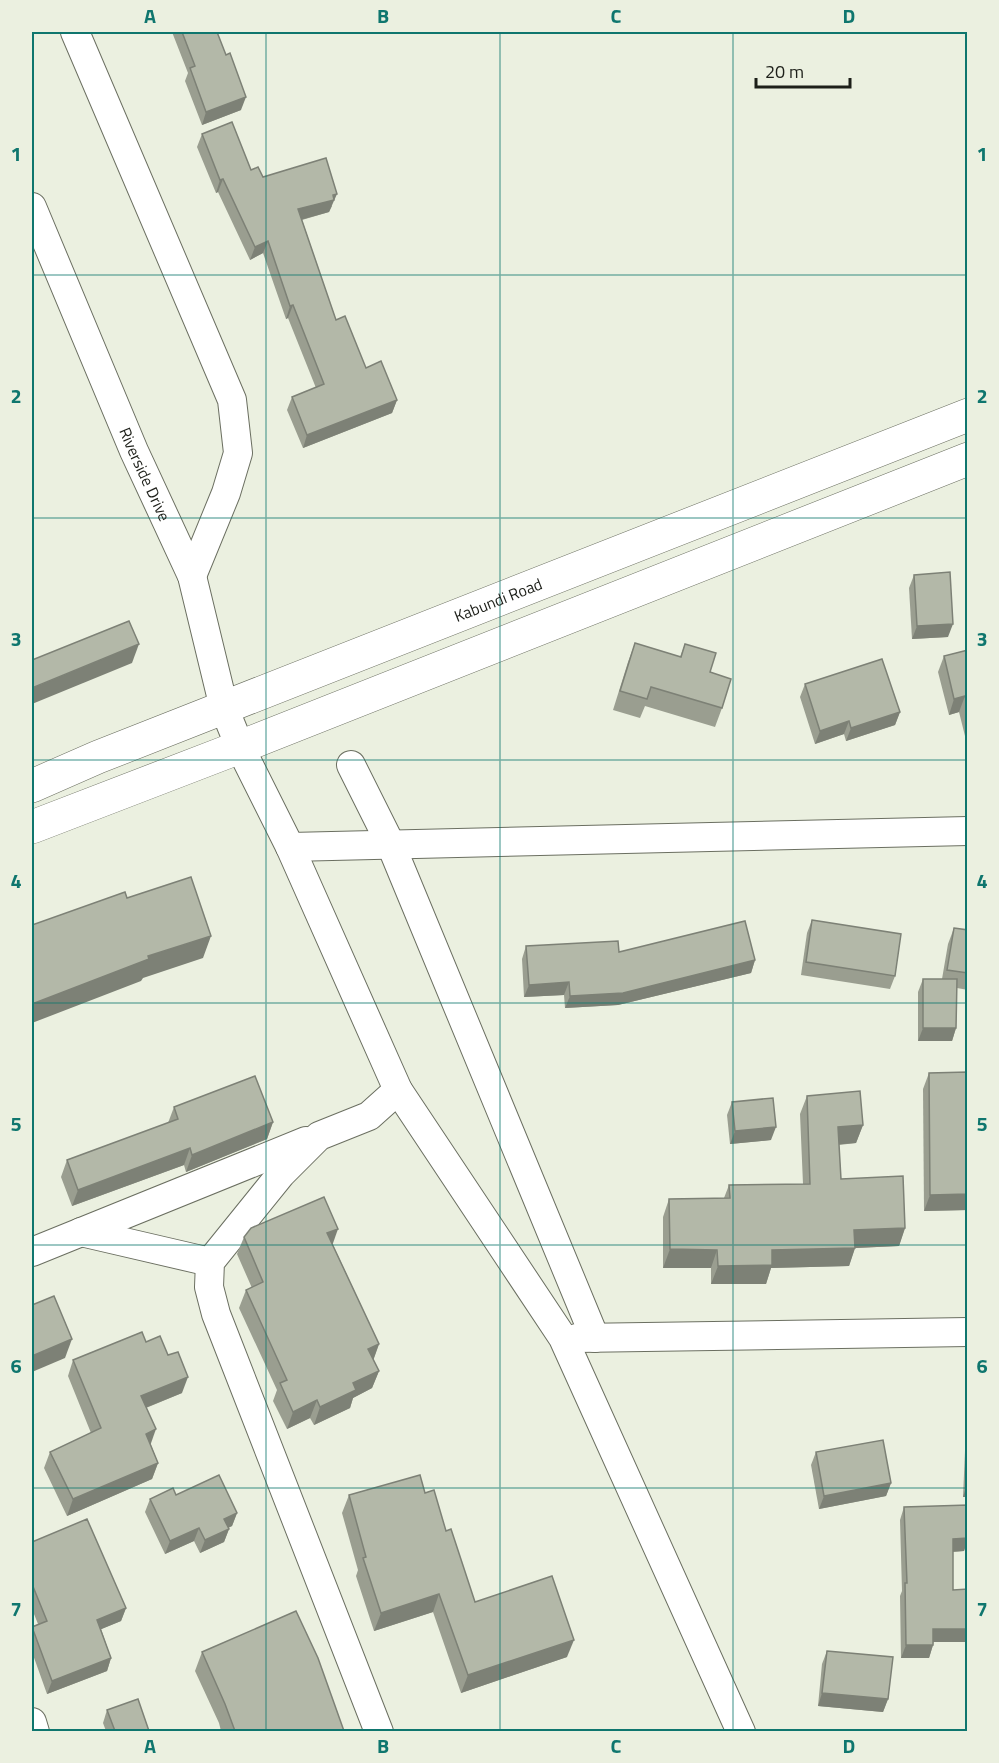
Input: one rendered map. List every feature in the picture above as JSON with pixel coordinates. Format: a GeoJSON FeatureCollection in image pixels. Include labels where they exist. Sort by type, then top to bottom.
{"type":"FeatureCollection","features":[{"type":"Feature","properties":{"kind":"street"},"geometry":{"type":"LineString","coordinates":[[75,32],[232,400],[238,453],[226,493],[192,576]]}},
{"type":"Feature","properties":{"kind":"street","name":"Riverside Drive"},"geometry":{"type":"LineString","coordinates":[[32,207],[134,451],[192,576],[224,708],[240,747],[290,847],[398,1090],[563,1338],[741,1731]]}},
{"type":"Feature","properties":{"kind":"street","name":"Kabundi Road"},"geometry":{"type":"LineString","coordinates":[[32,786],[98,757],[968,415]]}},
{"type":"Feature","properties":{"kind":"street"},"geometry":{"type":"LineString","coordinates":[[32,827],[968,459]]}},
{"type":"Feature","properties":{"kind":"street"},"geometry":{"type":"LineString","coordinates":[[351,765],[391,844],[595,1338]]}},
{"type":"Feature","properties":{"kind":"street"},"geometry":{"type":"LineString","coordinates":[[290,847],[968,831]]}},
{"type":"Feature","properties":{"kind":"street"},"geometry":{"type":"LineString","coordinates":[[32,1252],[369,1116],[398,1090]]}},
{"type":"Feature","properties":{"kind":"street"},"geometry":{"type":"LineString","coordinates":[[319,1136],[280,1174],[210,1262],[209,1287],[216,1314],[379,1731]]}},
{"type":"Feature","properties":{"kind":"street"},"geometry":{"type":"LineString","coordinates":[[81,1232],[210,1262]]}},
{"type":"Feature","properties":{"kind":"street"},"geometry":{"type":"LineString","coordinates":[[563,1338],[968,1332]]}},
{"type":"Feature","properties":{"kind":"street"},"geometry":{"type":"LineString","coordinates":[[32,1722],[35,1731]]}},
{"type":"Feature","properties":{"kind":"building"},"geometry":{"type":"Polygon","coordinates":[[[182,32],[217,32],[226,55],[230,53],[246,97],[206,112],[190,68],[195,66],[182,32]]]}},
{"type":"Feature","properties":{"kind":"building"},"geometry":{"type":"Polygon","coordinates":[[[232,122],[251,170],[258,167],[263,177],[326,158],[337,194],[333,195],[334,200],[298,209],[336,320],[345,316],[366,368],[381,361],[397,400],[307,435],[292,397],[324,384],[293,305],[290,306],[268,241],[255,247],[223,179],[220,180],[202,134],[232,122]]]}},
{"type":"Feature","properties":{"kind":"building"},"geometry":{"type":"Polygon","coordinates":[[[950,572],[953,624],[917,626],[914,575],[950,572]]]}},
{"type":"Feature","properties":{"kind":"building"},"geometry":{"type":"Polygon","coordinates":[[[129,621],[139,644],[32,688],[32,660],[129,621]]]}},
{"type":"Feature","properties":{"kind":"building"},"geometry":{"type":"Polygon","coordinates":[[[635,643],[681,657],[685,644],[716,653],[710,672],[731,679],[722,708],[651,687],[647,699],[620,691],[635,643]]]}},
{"type":"Feature","properties":{"kind":"building"},"geometry":{"type":"Polygon","coordinates":[[[968,650],[968,706],[965,696],[954,699],[944,656],[968,650]]]}},
{"type":"Feature","properties":{"kind":"building"},"geometry":{"type":"Polygon","coordinates":[[[882,659],[900,712],[851,728],[849,721],[820,731],[805,684],[882,659]]]}},
{"type":"Feature","properties":{"kind":"building"},"geometry":{"type":"Polygon","coordinates":[[[191,877],[211,936],[148,956],[149,959],[32,1004],[32,925],[125,892],[127,898],[191,877]]]}},
{"type":"Feature","properties":{"kind":"building"},"geometry":{"type":"Polygon","coordinates":[[[812,920],[901,934],[895,976],[806,962],[812,920]]]}},
{"type":"Feature","properties":{"kind":"building"},"geometry":{"type":"Polygon","coordinates":[[[745,921],[755,960],[623,993],[570,996],[569,982],[529,985],[526,946],[618,941],[619,952],[745,921]]]}},
{"type":"Feature","properties":{"kind":"building"},"geometry":{"type":"Polygon","coordinates":[[[954,928],[968,930],[968,973],[947,970],[954,928]]]}},
{"type":"Feature","properties":{"kind":"building"},"geometry":{"type":"Polygon","coordinates":[[[923,979],[957,979],[956,1028],[923,1028],[923,979]]]}},
{"type":"Feature","properties":{"kind":"building"},"geometry":{"type":"Polygon","coordinates":[[[968,1072],[968,1194],[930,1195],[929,1073],[968,1072]]]}},
{"type":"Feature","properties":{"kind":"building"},"geometry":{"type":"Polygon","coordinates":[[[255,1076],[273,1122],[192,1155],[190,1148],[78,1190],[67,1160],[178,1119],[174,1107],[255,1076]]]}},
{"type":"Feature","properties":{"kind":"building"},"geometry":{"type":"Polygon","coordinates":[[[860,1091],[863,1125],[838,1127],[841,1179],[903,1176],[905,1228],[854,1230],[855,1248],[772,1250],[772,1265],[718,1266],[717,1250],[670,1249],[669,1199],[730,1198],[729,1185],[810,1184],[807,1096],[860,1091]]]}},
{"type":"Feature","properties":{"kind":"building"},"geometry":{"type":"Polygon","coordinates":[[[773,1098],[776,1127],[735,1131],[732,1102],[773,1098]]]}},
{"type":"Feature","properties":{"kind":"building"},"geometry":{"type":"Polygon","coordinates":[[[324,1197],[338,1229],[327,1233],[379,1344],[368,1349],[379,1371],[353,1383],[356,1390],[320,1407],[317,1400],[293,1412],[280,1383],[287,1380],[246,1290],[263,1282],[244,1237],[251,1228],[324,1197]]]}},
{"type":"Feature","properties":{"kind":"building"},"geometry":{"type":"Polygon","coordinates":[[[54,1296],[72,1339],[32,1356],[32,1305],[54,1296]]]}},
{"type":"Feature","properties":{"kind":"building"},"geometry":{"type":"Polygon","coordinates":[[[142,1332],[146,1342],[160,1336],[168,1355],[178,1352],[188,1377],[141,1396],[156,1429],[146,1434],[158,1463],[73,1499],[50,1452],[101,1428],[73,1360],[142,1332]]]}},
{"type":"Feature","properties":{"kind":"building"},"geometry":{"type":"Polygon","coordinates":[[[883,1440],[891,1483],[824,1496],[816,1452],[883,1440]]]}},
{"type":"Feature","properties":{"kind":"building"},"geometry":{"type":"Polygon","coordinates":[[[219,1475],[237,1513],[224,1519],[229,1529],[205,1540],[199,1528],[170,1541],[150,1499],[173,1488],[176,1495],[219,1475]]]}},
{"type":"Feature","properties":{"kind":"building"},"geometry":{"type":"Polygon","coordinates":[[[420,1475],[425,1493],[434,1490],[446,1531],[451,1529],[475,1602],[552,1576],[574,1640],[468,1675],[439,1594],[381,1613],[363,1558],[366,1557],[349,1495],[420,1475]]]}},
{"type":"Feature","properties":{"kind":"building"},"geometry":{"type":"Polygon","coordinates":[[[968,1505],[968,1538],[953,1539],[953,1590],[968,1589],[968,1629],[933,1629],[933,1645],[906,1645],[905,1583],[907,1583],[904,1507],[968,1505]]]}},
{"type":"Feature","properties":{"kind":"building"},"geometry":{"type":"Polygon","coordinates":[[[87,1519],[126,1608],[97,1620],[111,1658],[52,1681],[32,1627],[47,1621],[32,1584],[32,1542],[87,1519]]]}},
{"type":"Feature","properties":{"kind":"building"},"geometry":{"type":"Polygon","coordinates":[[[296,1611],[318,1658],[344,1731],[235,1731],[202,1652],[296,1611]]]}},
{"type":"Feature","properties":{"kind":"building"},"geometry":{"type":"Polygon","coordinates":[[[827,1651],[893,1657],[888,1699],[822,1693],[827,1651]]]}},
{"type":"Feature","properties":{"kind":"building"},"geometry":{"type":"Polygon","coordinates":[[[138,1699],[149,1731],[115,1731],[107,1710],[138,1699]]]}}]}
